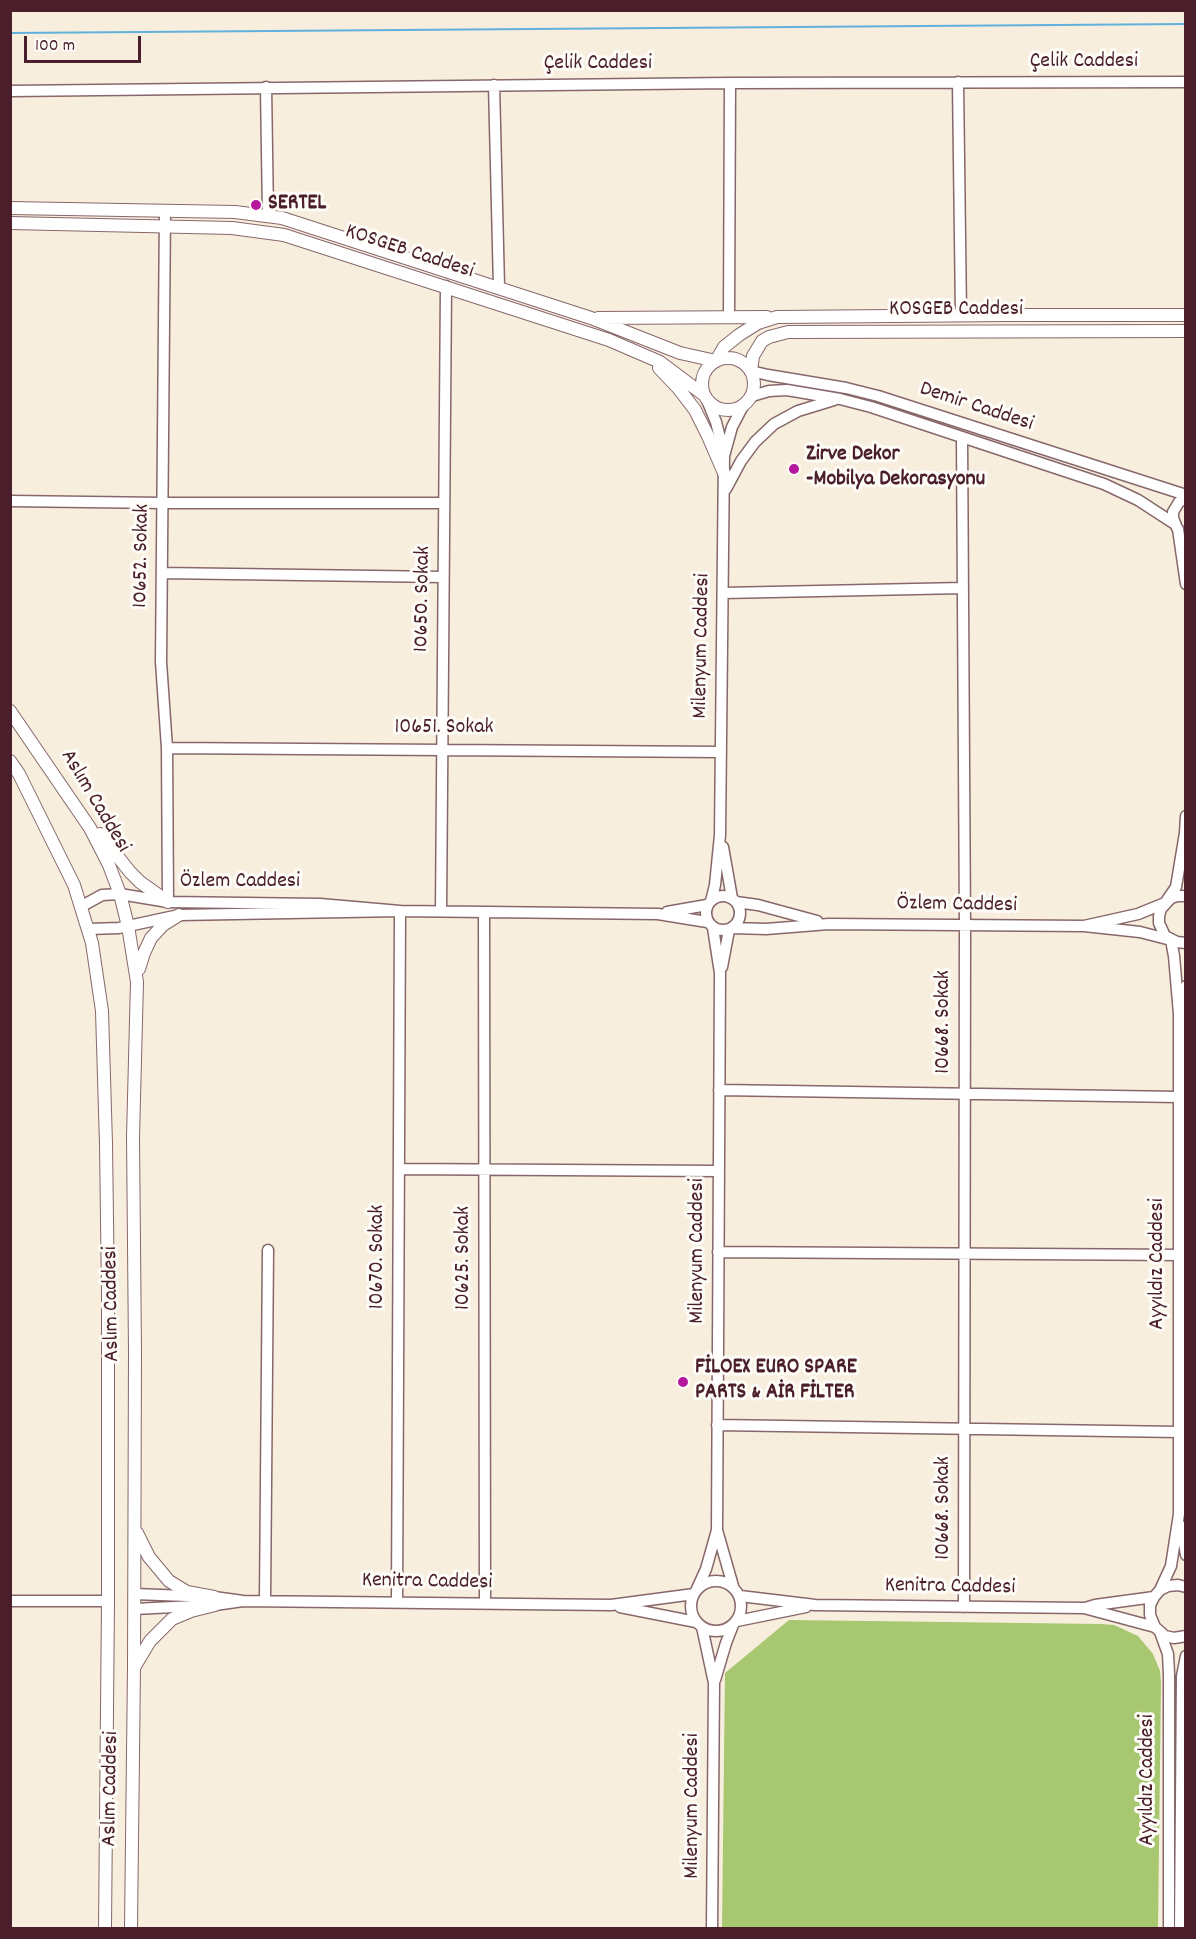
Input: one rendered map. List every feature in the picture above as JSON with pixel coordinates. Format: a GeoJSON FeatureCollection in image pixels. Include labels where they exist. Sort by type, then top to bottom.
{"type":"FeatureCollection","features":[{"type":"Feature","properties":{"kind":"main road","name":"KOSGEB Caddesi"},"geometry":{"type":"LineString","coordinates":[[10,208],[268,215],[499,287],[591,318],[671,350],[716,360],[724,347],[739,335],[758,323],[777,317]]}},
{"type":"Feature","properties":{"kind":"main road","name":"KOSGEB Caddesi"},"geometry":{"type":"LineString","coordinates":[[10,223],[165,225],[248,229],[284,235],[589,332],[643,353],[667,367],[705,398]]}},
{"type":"Feature","properties":{"kind":"main road","name":"KOSGEB Caddesi"},"geometry":{"type":"LineString","coordinates":[[591,318],[1185,315]]}},
{"type":"Feature","properties":{"kind":"main road","name":"KOSGEB Caddesi"},"geometry":{"type":"LineString","coordinates":[[751,370],[753,356],[762,341],[788,332],[1185,331]]}},
{"type":"Feature","properties":{"kind":"main road"},"geometry":{"type":"LineString","coordinates":[[643,353],[674,383],[695,410],[724,474]]}},
{"type":"Feature","properties":{"kind":"main road"},"geometry":{"type":"LineString","coordinates":[[735,358],[751,370],[754,386],[752,396],[743,406],[734,410],[724,410],[714,407],[705,398],[701,385],[703,375],[716,360],[735,358]]}},
{"type":"Feature","properties":{"kind":"main road","name":"Aslım Caddesi"},"geometry":{"type":"LineString","coordinates":[[10,711],[100,846],[120,894],[137,982],[133,1137],[135,1352],[131,1929]]}},
{"type":"Feature","properties":{"kind":"main road","name":"Aslım Caddesi"},"geometry":{"type":"LineString","coordinates":[[10,761],[19,774],[74,885],[82,906],[89,929],[102,1011],[106,1133],[108,1601],[105,1929]]}},
{"type":"Feature","properties":{"kind":"main road"},"geometry":{"type":"LineString","coordinates":[[80,813],[130,872],[168,902]]}},
{"type":"Feature","properties":{"kind":"main road"},"geometry":{"type":"LineString","coordinates":[[137,982],[141,961],[151,938],[163,925],[179,915]]}},
{"type":"Feature","properties":{"kind":"main road"},"geometry":{"type":"LineString","coordinates":[[134,1526],[144,1550],[169,1581],[187,1592],[214,1601]]}},
{"type":"Feature","properties":{"kind":"main road"},"geometry":{"type":"LineString","coordinates":[[134,1667],[150,1641],[162,1627],[172,1619],[214,1601]]}},
{"type":"Feature","properties":{"kind":"street"},"geometry":{"type":"LineString","coordinates":[[958,82],[961,315]]}},
{"type":"Feature","properties":{"kind":"street","name":"Çelik Caddesi"},"geometry":{"type":"LineString","coordinates":[[10,91],[730,83],[1185,82]]}},
{"type":"Feature","properties":{"kind":"street"},"geometry":{"type":"LineString","coordinates":[[729,317],[730,83]]}},
{"type":"Feature","properties":{"kind":"street"},"geometry":{"type":"LineString","coordinates":[[494,85],[499,287]]}},
{"type":"Feature","properties":{"kind":"street"},"geometry":{"type":"LineString","coordinates":[[266,87],[268,215]]}},
{"type":"Feature","properties":{"kind":"street","name":"10652. Sokak"},"geometry":{"type":"LineString","coordinates":[[165,211],[161,662],[167,748],[168,902]]}},
{"type":"Feature","properties":{"kind":"street","name":"10650. Sokak"},"geometry":{"type":"LineString","coordinates":[[441,912],[446,286]]}},
{"type":"Feature","properties":{"kind":"street","name":"Demir Caddesi"},"geometry":{"type":"LineString","coordinates":[[751,370],[878,396],[1185,497]]}},
{"type":"Feature","properties":{"kind":"street","name":"Demir Caddesi"},"geometry":{"type":"LineString","coordinates":[[752,396],[769,391],[786,390],[871,407],[1104,484],[1138,500],[1180,529]]}},
{"type":"Feature","properties":{"kind":"street","name":"Milenyum Caddesi"},"geometry":{"type":"LineString","coordinates":[[705,398],[717,422],[724,456],[720,835]]}},
{"type":"Feature","properties":{"kind":"street"},"geometry":{"type":"LineString","coordinates":[[724,492],[752,447],[774,424],[798,411],[840,399]]}},
{"type":"Feature","properties":{"kind":"street","name":"Milenyum Caddesi"},"geometry":{"type":"LineString","coordinates":[[724,456],[732,427],[743,406]]}},
{"type":"Feature","properties":{"kind":"street","name":"10668. Sokak"},"geometry":{"type":"LineString","coordinates":[[962,438],[965,925],[964,1607]]}},
{"type":"Feature","properties":{"kind":"street"},"geometry":{"type":"LineString","coordinates":[[1185,497],[1176,507],[1173,518],[1180,529],[1185,584]]}},
{"type":"Feature","properties":{"kind":"street"},"geometry":{"type":"LineString","coordinates":[[10,501],[444,503]]}},
{"type":"Feature","properties":{"kind":"street"},"geometry":{"type":"LineString","coordinates":[[162,573],[443,577]]}},
{"type":"Feature","properties":{"kind":"street"},"geometry":{"type":"LineString","coordinates":[[723,593],[963,588]]}},
{"type":"Feature","properties":{"kind":"street","name":"10651. Sokak"},"geometry":{"type":"LineString","coordinates":[[167,748],[442,748],[721,752]]}},
{"type":"Feature","properties":{"kind":"street"},"geometry":{"type":"LineString","coordinates":[[1165,903],[1176,887],[1185,834],[1185,816]]}},
{"type":"Feature","properties":{"kind":"street"},"geometry":{"type":"LineString","coordinates":[[710,925],[722,931],[731,929],[737,924],[741,913],[734,900],[720,835]]}},
{"type":"Feature","properties":{"kind":"street"},"geometry":{"type":"LineString","coordinates":[[720,835],[715,885],[706,910],[720,973]]}},
{"type":"Feature","properties":{"kind":"street","name":"Özlem Caddesi"},"geometry":{"type":"LineString","coordinates":[[82,906],[102,895],[120,894],[168,902],[320,903],[400,911]]}},
{"type":"Feature","properties":{"kind":"street"},"geometry":{"type":"LineString","coordinates":[[709,903],[721,896],[734,900]]}},
{"type":"Feature","properties":{"kind":"street","name":"Özlem Caddesi"},"geometry":{"type":"LineString","coordinates":[[1084,926],[1137,914],[1177,896],[1185,896]]}},
{"type":"Feature","properties":{"kind":"street","name":"Özlem Caddesi"},"geometry":{"type":"LineString","coordinates":[[734,900],[829,924]]}},
{"type":"Feature","properties":{"kind":"street","name":"Özlem Caddesi"},"geometry":{"type":"LineString","coordinates":[[658,914],[709,903]]}},
{"type":"Feature","properties":{"kind":"street","name":"Ayyıldız Caddesi"},"geometry":{"type":"LineString","coordinates":[[1165,903],[1161,909],[1159,923],[1165,936],[1171,940],[1179,1014],[1182,1255],[1179,1514],[1185,1555]]}},
{"type":"Feature","properties":{"kind":"street","name":"Özlem Caddesi"},"geometry":{"type":"LineString","coordinates":[[89,929],[109,929],[179,915],[400,911],[658,914],[710,925]]}},
{"type":"Feature","properties":{"kind":"street","name":"10670. Sokak"},"geometry":{"type":"LineString","coordinates":[[397,1602],[400,911]]}},
{"type":"Feature","properties":{"kind":"street","name":"10625. Sokak"},"geometry":{"type":"LineString","coordinates":[[484,912],[485,1604]]}},
{"type":"Feature","properties":{"kind":"street","name":"Özlem Caddesi"},"geometry":{"type":"LineString","coordinates":[[731,929],[829,924],[1084,926],[1140,932],[1185,943]]}},
{"type":"Feature","properties":{"kind":"street"},"geometry":{"type":"LineString","coordinates":[[720,973],[731,929]]}},
{"type":"Feature","properties":{"kind":"street","name":"Milenyum Caddesi"},"geometry":{"type":"LineString","coordinates":[[717,1530],[720,973]]}},
{"type":"Feature","properties":{"kind":"street","name":"Ayyıldız Caddesi"},"geometry":{"type":"LineString","coordinates":[[1179,1014],[1185,986]]}},
{"type":"Feature","properties":{"kind":"street"},"geometry":{"type":"LineString","coordinates":[[719,1090],[965,1095],[1181,1090]]}},
{"type":"Feature","properties":{"kind":"street"},"geometry":{"type":"LineString","coordinates":[[399,1169],[719,1171]]}},
{"type":"Feature","properties":{"kind":"street"},"geometry":{"type":"LineString","coordinates":[[264,1600],[268,1250]]}},
{"type":"Feature","properties":{"kind":"street"},"geometry":{"type":"LineString","coordinates":[[718,1252],[1182,1255]]}},
{"type":"Feature","properties":{"kind":"street"},"geometry":{"type":"LineString","coordinates":[[717,1425],[1179,1432]]}},
{"type":"Feature","properties":{"kind":"street","name":"Ayyıldız Caddesi"},"geometry":{"type":"LineString","coordinates":[[1169,1929],[1168,1654],[1150,1615],[1150,1605],[1171,1566],[1179,1514]]}},
{"type":"Feature","properties":{"kind":"street"},"geometry":{"type":"LineString","coordinates":[[717,1530],[733,1587]]}},
{"type":"Feature","properties":{"kind":"street"},"geometry":{"type":"LineString","coordinates":[[714,1683],[699,1624],[692,1614],[691,1606],[706,1569],[717,1530]]}},
{"type":"Feature","properties":{"kind":"street"},"geometry":{"type":"LineString","coordinates":[[611,1605],[695,1593],[701,1585],[717,1580],[733,1587],[740,1596],[742,1610],[726,1643],[714,1683]]}},
{"type":"Feature","properties":{"kind":"street"},"geometry":{"type":"LineString","coordinates":[[1084,1608],[1157,1594],[1168,1586],[1185,1587]]}},
{"type":"Feature","properties":{"kind":"street","name":"Kenitra Caddesi"},"geometry":{"type":"LineString","coordinates":[[134,1594],[214,1601],[611,1605]]}},
{"type":"Feature","properties":{"kind":"street"},"geometry":{"type":"LineString","coordinates":[[740,1596],[815,1605]]}},
{"type":"Feature","properties":{"kind":"street"},"geometry":{"type":"LineString","coordinates":[[10,1601],[108,1601]]}},
{"type":"Feature","properties":{"kind":"street","name":"Kenitra Caddesi"},"geometry":{"type":"LineString","coordinates":[[134,1609],[214,1601]]}},
{"type":"Feature","properties":{"kind":"street"},"geometry":{"type":"LineString","coordinates":[[611,1605],[699,1624],[717,1632],[726,1630],[735,1623],[815,1605]]}},
{"type":"Feature","properties":{"kind":"street","name":"Kenitra Caddesi"},"geometry":{"type":"LineString","coordinates":[[815,1605],[1084,1608]]}},
{"type":"Feature","properties":{"kind":"street"},"geometry":{"type":"LineString","coordinates":[[1084,1608],[1157,1630],[1174,1638],[1185,1636]]}},
{"type":"Feature","properties":{"kind":"street","name":"Ayyıldız Caddesi"},"geometry":{"type":"LineString","coordinates":[[1180,1929],[1182,1676],[1185,1656]]}},
{"type":"Feature","properties":{"kind":"street","name":"Milenyum Caddesi"},"geometry":{"type":"LineString","coordinates":[[712,1929],[714,1683]]}},
{"type":"Feature","properties":{"kind":"street"},"geometry":{"type":"LineString","coordinates":[[1180,1910],[1185,1922]]}},
{"type":"Feature","properties":{"kind":"green space"},"geometry":{"type":"Polygon","coordinates":[[[789,1620],[1101,1624],[1114,1625],[1138,1636],[1153,1654],[1160,1671],[1161,1683],[1158,1928],[722,1928],[725,1673],[789,1620]]]}},
{"type":"Feature","properties":{"kind":"waterway"},"geometry":{"type":"LineString","coordinates":[[10,33],[1186,24]]}},
{"type":"Feature","properties":{"kind":"place","name":"SERTEL"},"geometry":{"type":"Point","coordinates":[256,205]}},
{"type":"Feature","properties":{"kind":"place","name":"Zirve Dekor -Mobilya Dekorasyonu"},"geometry":{"type":"Point","coordinates":[794,469]}},
{"type":"Feature","properties":{"kind":"place","name":"FİLOEX EURO SPARE PARTS & AİR FİLTER"},"geometry":{"type":"Point","coordinates":[683,1382]}}]}
